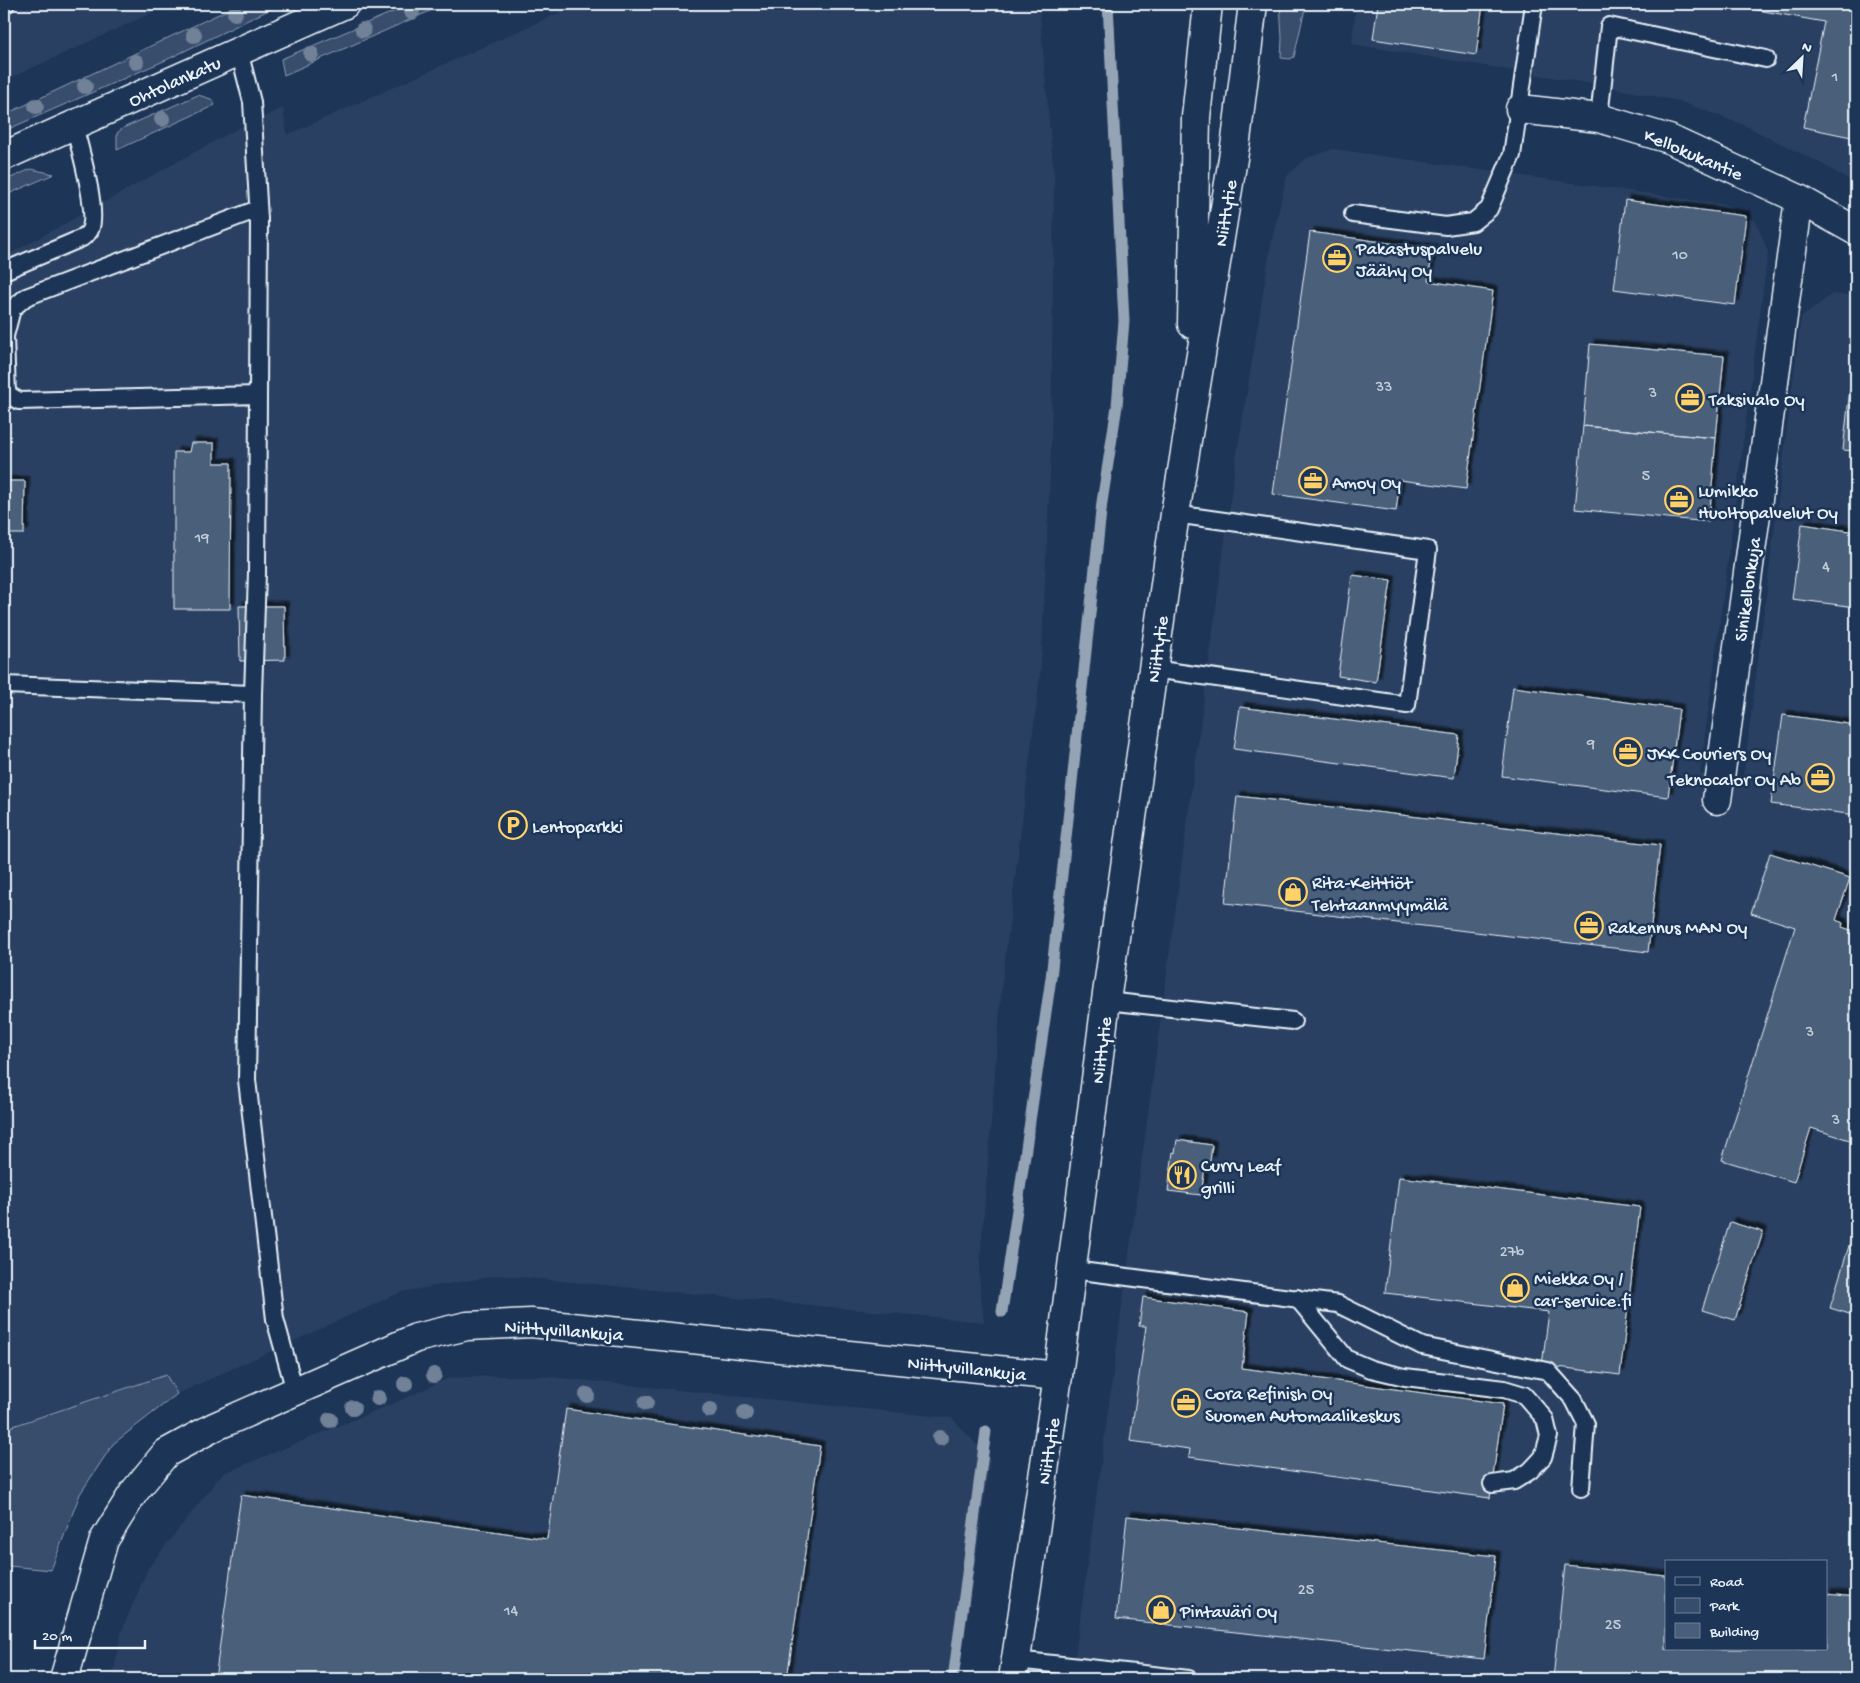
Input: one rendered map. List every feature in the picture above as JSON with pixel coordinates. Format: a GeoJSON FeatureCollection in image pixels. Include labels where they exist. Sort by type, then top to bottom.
{"type":"FeatureCollection","features":[{"type":"Feature","properties":{"kind":"street","name":"Ohtolankatu"},"geometry":{"type":"LineString","coordinates":[[4,156],[345,4]]}},
{"type":"Feature","properties":{"kind":"street","name":"Niittytie"},"geometry":{"type":"LineString","coordinates":[[1190,421],[1196,117],[1208,4]]}},
{"type":"Feature","properties":{"kind":"street","name":"Niittytie"},"geometry":{"type":"LineString","coordinates":[[1014,1670],[1073,1270],[1106,1000],[1175,514],[1236,140],[1253,4]]}},
{"type":"Feature","properties":{"kind":"street","name":"Kellokukantie"},"geometry":{"type":"LineString","coordinates":[[1520,109],[1599,118],[1669,139],[1799,199],[1856,231]]}},
{"type":"Feature","properties":{"kind":"street","name":"Sinikellonkuja"},"geometry":{"type":"LineString","coordinates":[[1717,800],[1799,199]]}},
{"type":"Feature","properties":{"kind":"street","name":"Niittyvillankuja"},"geometry":{"type":"LineString","coordinates":[[64,1679],[104,1540],[134,1492],[166,1453],[214,1427],[416,1338],[467,1326],[531,1322],[1058,1376]]}},
{"type":"Feature","properties":{"kind":"lane"},"geometry":{"type":"LineString","coordinates":[[1353,214],[1446,226],[1473,222],[1488,209],[1512,155],[1534,4]]}},
{"type":"Feature","properties":{"kind":"lane"},"geometry":{"type":"LineString","coordinates":[[1599,118],[1610,26],[1766,59]]}},
{"type":"Feature","properties":{"kind":"lane"},"geometry":{"type":"LineString","coordinates":[[240,51],[252,102],[258,209],[257,573],[253,694],[247,1080],[275,1319],[295,1391]]}},
{"type":"Feature","properties":{"kind":"lane"},"geometry":{"type":"LineString","coordinates":[[4,271],[82,238],[90,230],[92,217],[86,175],[74,125]]}},
{"type":"Feature","properties":{"kind":"lane"},"geometry":{"type":"LineString","coordinates":[[258,209],[26,297],[12,309],[5,336],[7,394],[19,401],[258,395]]}},
{"type":"Feature","properties":{"kind":"lane"},"geometry":{"type":"LineString","coordinates":[[1153,669],[1407,705],[1428,550],[1175,514]]}},
{"type":"Feature","properties":{"kind":"lane"},"geometry":{"type":"LineString","coordinates":[[4,685],[253,694]]}},
{"type":"Feature","properties":{"kind":"lane"},"geometry":{"type":"LineString","coordinates":[[1106,1000],[1293,1021]]}},
{"type":"Feature","properties":{"kind":"lane"},"geometry":{"type":"LineString","coordinates":[[1073,1270],[1338,1304],[1422,1346],[1548,1371],[1574,1400],[1586,1424],[1581,1488]]}},
{"type":"Feature","properties":{"kind":"lane"},"geometry":{"type":"LineString","coordinates":[[1297,1298],[1347,1359],[1371,1369],[1405,1377],[1504,1389],[1524,1395],[1545,1419],[1549,1436],[1543,1457],[1530,1471],[1514,1482],[1492,1484]]}},
{"type":"Feature","properties":{"kind":"lane"},"geometry":{"type":"LineString","coordinates":[[1014,1670],[1189,1679]]}},
{"type":"Feature","properties":{"kind":"shaded area"},"geometry":{"type":"Polygon","coordinates":[[[4,4],[171,4],[4,81],[4,4]]]}},
{"type":"Feature","properties":{"kind":"shaded area","name":"Lentoparkki"},"geometry":{"type":"Polygon","coordinates":[[[579,4],[1039,4],[1054,178],[1051,453],[1041,668],[1002,983],[979,1276],[984,1322],[500,1275],[401,1292],[177,1394],[166,1375],[4,1429],[4,257],[237,129],[283,108],[287,135],[579,4]]]}},
{"type":"Feature","properties":{"kind":"shaded area"},"geometry":{"type":"Polygon","coordinates":[[[1356,4],[1856,4],[1856,184],[1820,163],[1744,125],[1679,101],[1587,83],[1352,44],[1356,4]]]}},
{"type":"Feature","properties":{"kind":"shaded area"},"geometry":{"type":"Polygon","coordinates":[[[1333,149],[1727,205],[1756,222],[1768,252],[1700,774],[1743,779],[1801,318],[1832,294],[1856,296],[1856,1679],[1072,1679],[1235,466],[1271,244],[1287,176],[1305,159],[1333,149]]]}},
{"type":"Feature","properties":{"kind":"shaded area"},"geometry":{"type":"Polygon","coordinates":[[[541,1376],[952,1418],[990,1459],[959,1679],[112,1679],[122,1630],[148,1568],[222,1474],[397,1402],[449,1378],[541,1376]]]}},
{"type":"Feature","properties":{"kind":"green space"},"geometry":{"type":"Polygon","coordinates":[[[240,4],[281,4],[166,60],[4,131],[4,115],[240,4]]]}},
{"type":"Feature","properties":{"kind":"green space"},"geometry":{"type":"Polygon","coordinates":[[[412,4],[446,4],[284,75],[281,59],[412,4]]]}},
{"type":"Feature","properties":{"kind":"green space"},"geometry":{"type":"Polygon","coordinates":[[[1280,4],[1306,4],[1294,57],[1290,59],[1281,58],[1280,4]]]}},
{"type":"Feature","properties":{"kind":"green space"},"geometry":{"type":"Polygon","coordinates":[[[198,95],[211,99],[215,105],[117,150],[117,133],[123,128],[198,95]]]}},
{"type":"Feature","properties":{"kind":"green space"},"geometry":{"type":"Polygon","coordinates":[[[31,169],[54,174],[4,196],[4,181],[31,169]]]}},
{"type":"Feature","properties":{"kind":"green space"},"geometry":{"type":"Polygon","coordinates":[[[166,1375],[177,1394],[113,1444],[80,1494],[51,1570],[9,1566],[4,1568],[4,1429],[166,1375]]]}},
{"type":"Feature","properties":{"kind":"building"},"geometry":{"type":"Polygon","coordinates":[[[1378,4],[1483,4],[1476,55],[1373,39],[1378,4]]]}},
{"type":"Feature","properties":{"kind":"building"},"geometry":{"type":"Polygon","coordinates":[[[1725,4],[1856,4],[1856,138],[1803,127],[1824,22],[1725,4]]]}},
{"type":"Feature","properties":{"kind":"building"},"geometry":{"type":"Polygon","coordinates":[[[1625,200],[1746,216],[1735,305],[1614,289],[1625,200]]]}},
{"type":"Feature","properties":{"kind":"building"},"geometry":{"type":"Polygon","coordinates":[[[1310,232],[1433,249],[1428,281],[1493,291],[1466,489],[1400,480],[1396,511],[1273,494],[1310,232]]]}},
{"type":"Feature","properties":{"kind":"building"},"geometry":{"type":"Polygon","coordinates":[[[1590,344],[1724,356],[1716,438],[1583,426],[1590,344]]]}},
{"type":"Feature","properties":{"kind":"building"},"geometry":{"type":"Polygon","coordinates":[[[1850,389],[1856,390],[1856,451],[1843,450],[1850,389]]]}},
{"type":"Feature","properties":{"kind":"building"},"geometry":{"type":"Polygon","coordinates":[[[1583,426],[1716,438],[1709,522],[1575,509],[1583,426]]]}},
{"type":"Feature","properties":{"kind":"building"},"geometry":{"type":"Polygon","coordinates":[[[191,443],[214,443],[214,463],[231,463],[230,609],[174,609],[174,452],[189,452],[191,443]]]}},
{"type":"Feature","properties":{"kind":"building"},"geometry":{"type":"Polygon","coordinates":[[[4,481],[25,481],[24,534],[4,534],[4,481]]]}},
{"type":"Feature","properties":{"kind":"building"},"geometry":{"type":"Polygon","coordinates":[[[1802,524],[1856,532],[1856,607],[1792,599],[1802,524]]]}},
{"type":"Feature","properties":{"kind":"building"},"geometry":{"type":"Polygon","coordinates":[[[1352,575],[1391,580],[1376,682],[1338,676],[1352,575]]]}},
{"type":"Feature","properties":{"kind":"building"},"geometry":{"type":"Polygon","coordinates":[[[239,606],[284,606],[285,660],[240,661],[239,606]]]}},
{"type":"Feature","properties":{"kind":"building"},"geometry":{"type":"Polygon","coordinates":[[[1513,687],[1679,709],[1668,797],[1502,776],[1513,687]]]}},
{"type":"Feature","properties":{"kind":"building"},"geometry":{"type":"Polygon","coordinates":[[[1240,707],[1459,735],[1454,778],[1234,749],[1240,707]]]}},
{"type":"Feature","properties":{"kind":"building"},"geometry":{"type":"Polygon","coordinates":[[[1783,715],[1856,725],[1856,815],[1771,804],[1783,715]]]}},
{"type":"Feature","properties":{"kind":"building"},"geometry":{"type":"Polygon","coordinates":[[[1237,796],[1660,845],[1648,952],[1225,903],[1237,796]]]}},
{"type":"Feature","properties":{"kind":"building"},"geometry":{"type":"Polygon","coordinates":[[[1770,853],[1850,878],[1836,920],[1843,923],[1842,927],[1856,932],[1856,1142],[1811,1128],[1794,1182],[1722,1160],[1795,927],[1751,913],[1770,853]]]}},
{"type":"Feature","properties":{"kind":"building"},"geometry":{"type":"Polygon","coordinates":[[[1177,1140],[1212,1145],[1210,1161],[1206,1160],[1201,1195],[1168,1191],[1173,1152],[1175,1153],[1177,1140]]]}},
{"type":"Feature","properties":{"kind":"building"},"geometry":{"type":"Polygon","coordinates":[[[1399,1177],[1640,1207],[1620,1375],[1542,1365],[1549,1312],[1385,1293],[1399,1177]]]}},
{"type":"Feature","properties":{"kind":"building"},"geometry":{"type":"Polygon","coordinates":[[[1730,1222],[1763,1232],[1735,1320],[1702,1310],[1730,1222]]]}},
{"type":"Feature","properties":{"kind":"building"},"geometry":{"type":"Polygon","coordinates":[[[1856,1223],[1856,1316],[1830,1308],[1856,1223]]]}},
{"type":"Feature","properties":{"kind":"building"},"geometry":{"type":"Polygon","coordinates":[[[1143,1297],[1249,1312],[1242,1368],[1503,1404],[1490,1498],[1189,1457],[1190,1449],[1130,1441],[1146,1326],[1139,1326],[1143,1297]]]}},
{"type":"Feature","properties":{"kind":"building"},"geometry":{"type":"Polygon","coordinates":[[[566,1409],[820,1446],[787,1679],[215,1679],[241,1495],[547,1539],[566,1409]]]}},
{"type":"Feature","properties":{"kind":"building"},"geometry":{"type":"Polygon","coordinates":[[[1127,1516],[1496,1556],[1484,1659],[1116,1619],[1127,1516]]]}},
{"type":"Feature","properties":{"kind":"building"},"geometry":{"type":"Polygon","coordinates":[[[1565,1565],[1665,1576],[1665,1650],[1828,1650],[1828,1594],[1856,1597],[1856,1679],[1553,1679],[1565,1565]]]}},
{"type":"Feature","properties":{"kind":"waterway"},"geometry":{"type":"LineString","coordinates":[[1002,1312],[1051,978],[1102,502],[1117,406],[1124,321],[1108,4]]}},
{"type":"Feature","properties":{"kind":"waterway"},"geometry":{"type":"LineString","coordinates":[[953,1679],[986,1431]]}},
{"type":"Feature","properties":{"kind":"place","name":"Pakastuspalvelu Jäähy Oy"},"geometry":{"type":"Point","coordinates":[1337,258]}},
{"type":"Feature","properties":{"kind":"place","name":"Taksivalo Oy"},"geometry":{"type":"Point","coordinates":[1690,398]}},
{"type":"Feature","properties":{"kind":"place","name":"Amoy Oy"},"geometry":{"type":"Point","coordinates":[1313,481]}},
{"type":"Feature","properties":{"kind":"place","name":"Lumikko Huoltopalvelut Oy"},"geometry":{"type":"Point","coordinates":[1679,500]}},
{"type":"Feature","properties":{"kind":"place","name":"JKK Couriers Oy"},"geometry":{"type":"Point","coordinates":[1628,752]}},
{"type":"Feature","properties":{"kind":"place","name":"Teknocalor Oy Ab"},"geometry":{"type":"Point","coordinates":[1820,778]}},
{"type":"Feature","properties":{"kind":"place","name":"Lentoparkki"},"geometry":{"type":"Point","coordinates":[513,825]}},
{"type":"Feature","properties":{"kind":"place","name":"Rita-Keittiöt Tehtaanmyymälä"},"geometry":{"type":"Point","coordinates":[1293,892]}},
{"type":"Feature","properties":{"kind":"place","name":"Rakennus MAN Oy"},"geometry":{"type":"Point","coordinates":[1589,926]}},
{"type":"Feature","properties":{"kind":"place","name":"Curry Leaf grilli"},"geometry":{"type":"Point","coordinates":[1182,1175]}},
{"type":"Feature","properties":{"kind":"place","name":"Miekka Oy / car-service.fi"},"geometry":{"type":"Point","coordinates":[1515,1288]}},
{"type":"Feature","properties":{"kind":"place","name":"Cora Refinish Oy Suomen Automaalikeskus"},"geometry":{"type":"Point","coordinates":[1186,1403]}},
{"type":"Feature","properties":{"kind":"place","name":"Pintaväri Oy"},"geometry":{"type":"Point","coordinates":[1161,1610]}}]}
